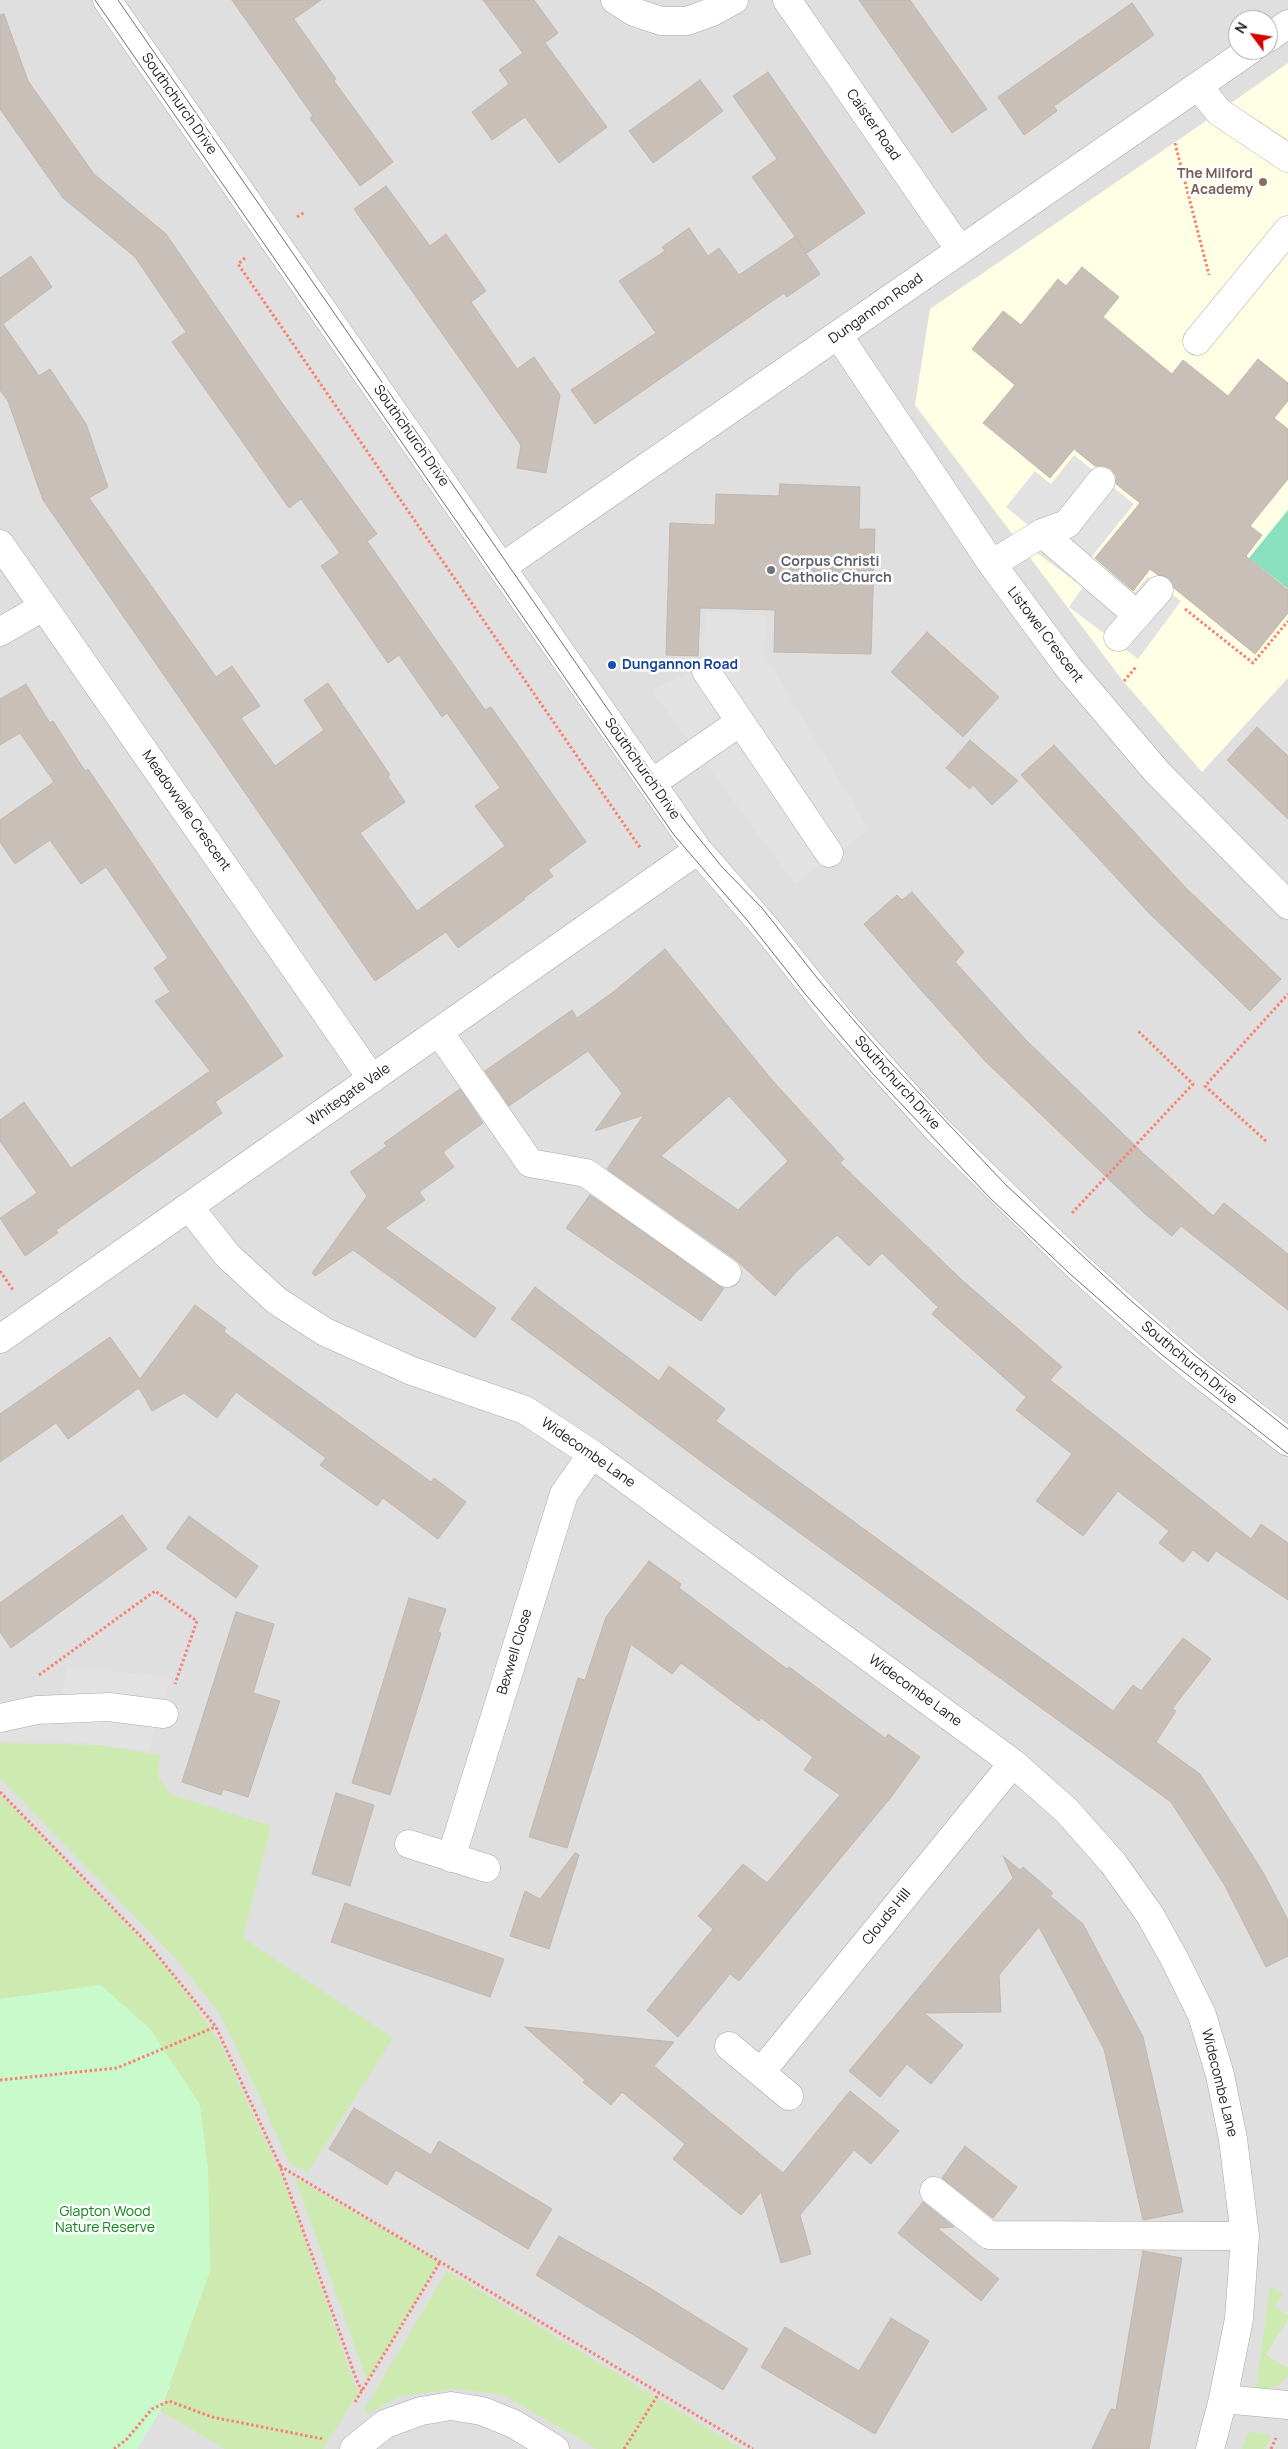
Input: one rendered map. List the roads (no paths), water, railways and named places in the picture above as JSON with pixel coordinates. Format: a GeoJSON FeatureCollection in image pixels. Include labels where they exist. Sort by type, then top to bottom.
{"type":"FeatureCollection","features":[{"type":"Feature","properties":{"kind":"street","name":"Southchurch Drive"},"geometry":{"type":"LineString","coordinates":[[107,0],[698,850],[765,927],[847,1029],[938,1130],[1049,1238],[1170,1348],[1288,1442]]}},
{"type":"Feature","properties":{"kind":"street"},"geometry":{"type":"LineString","coordinates":[[615,0],[634,12],[661,21],[687,21],[712,12],[734,0]]}},
{"type":"Feature","properties":{"kind":"street","name":"Caister Road"},"geometry":{"type":"LineString","coordinates":[[787,0],[960,250]]}},
{"type":"Feature","properties":{"kind":"street","name":"Dungannon Road"},"geometry":{"type":"LineString","coordinates":[[502,567],[1236,60]]}},
{"type":"Feature","properties":{"kind":"street"},"geometry":{"type":"LineString","coordinates":[[1198,86],[1220,112],[1288,158]]}},
{"type":"Feature","properties":{"kind":"street"},"geometry":{"type":"LineString","coordinates":[[1197,340],[1288,230]]}},
{"type":"Feature","properties":{"kind":"street","name":"Listowel Crescent"},"geometry":{"type":"LineString","coordinates":[[838,335],[992,564],[1101,708],[1157,772],[1288,905]]}},
{"type":"Feature","properties":{"kind":"street"},"geometry":{"type":"LineString","coordinates":[[992,564],[1042,533],[1067,524],[1101,481]]}},
{"type":"Feature","properties":{"kind":"street"},"geometry":{"type":"LineString","coordinates":[[1042,533],[1137,615]]}},
{"type":"Feature","properties":{"kind":"street","name":"Meadowvale Crescent"},"geometry":{"type":"LineString","coordinates":[[0,544],[372,1079]]}},
{"type":"Feature","properties":{"kind":"street"},"geometry":{"type":"LineString","coordinates":[[1118,637],[1159,590]]}},
{"type":"Feature","properties":{"kind":"street"},"geometry":{"type":"LineString","coordinates":[[0,632],[43,606]]}},
{"type":"Feature","properties":{"kind":"street"},"geometry":{"type":"LineString","coordinates":[[706,671],[829,853]]}},
{"type":"Feature","properties":{"kind":"street"},"geometry":{"type":"LineString","coordinates":[[652,783],[740,722]]}},
{"type":"Feature","properties":{"kind":"street","name":"Whitegate Vale"},"geometry":{"type":"LineString","coordinates":[[0,1340],[698,850]]}},
{"type":"Feature","properties":{"kind":"street"},"geometry":{"type":"LineString","coordinates":[[439,1032],[530,1163],[586,1173],[727,1273]]}},
{"type":"Feature","properties":{"kind":"street","name":"Widecombe Lane"},"geometry":{"type":"LineString","coordinates":[[189,1207],[228,1256],[277,1301],[325,1332],[412,1371],[525,1410],[592,1454],[1014,1763],[1067,1811],[1112,1863],[1150,1914],[1202,2015],[1220,2075],[1233,2139],[1245,2236],[1240,2319],[1223,2400],[1210,2449]]}},
{"type":"Feature","properties":{"kind":"street","name":"Bexwell Close"},"geometry":{"type":"LineString","coordinates":[[452,1858],[564,1494],[592,1454]]}},
{"type":"Feature","properties":{"kind":"street"},"geometry":{"type":"LineString","coordinates":[[0,1718],[37,1710],[109,1707],[164,1714]]}},
{"type":"Feature","properties":{"kind":"street","name":"Clouds Hill"},"geometry":{"type":"LineString","coordinates":[[760,2072],[1014,1763]]}},
{"type":"Feature","properties":{"kind":"street"},"geometry":{"type":"LineString","coordinates":[[409,1844],[486,1868]]}},
{"type":"Feature","properties":{"kind":"street"},"geometry":{"type":"LineString","coordinates":[[729,2046],[789,2096]]}},
{"type":"Feature","properties":{"kind":"street"},"geometry":{"type":"LineString","coordinates":[[934,2191],[988,2235],[1245,2236]]}},
{"type":"Feature","properties":{"kind":"street"},"geometry":{"type":"LineString","coordinates":[[1223,2400],[1288,2405]]}},
{"type":"Feature","properties":{"kind":"street"},"geometry":{"type":"LineString","coordinates":[[356,2446],[385,2424],[421,2410],[451,2406],[482,2411],[514,2424],[555,2449]]}},
{"type":"Feature","properties":{"kind":"tram line"},"geometry":{"type":"LineString","coordinates":[[95,0],[674,835],[747,920],[806,995],[873,1074],[989,1197],[1069,1273],[1161,1354],[1288,1454]]}},
{"type":"Feature","properties":{"kind":"tram line"},"geometry":{"type":"LineString","coordinates":[[118,0],[685,821],[722,867],[762,908],[818,979],[888,1060],[1005,1184],[1129,1299],[1193,1354],[1288,1429]]}},
{"type":"Feature","properties":{"kind":"place","name":"The Milford Academy"},"geometry":{"type":"Point","coordinates":[1263,182]}},
{"type":"Feature","properties":{"kind":"place","name":"Corpus Christi Catholic Church"},"geometry":{"type":"Point","coordinates":[771,570]}},
{"type":"Feature","properties":{"kind":"place","name":"Dungannon Road"},"geometry":{"type":"Point","coordinates":[612,665]}},
{"type":"Feature","properties":{"kind":"park label","name":"Glapton Wood Nature Reserve"},"geometry":{"type":"Point","coordinates":[105,2220]}}]}
